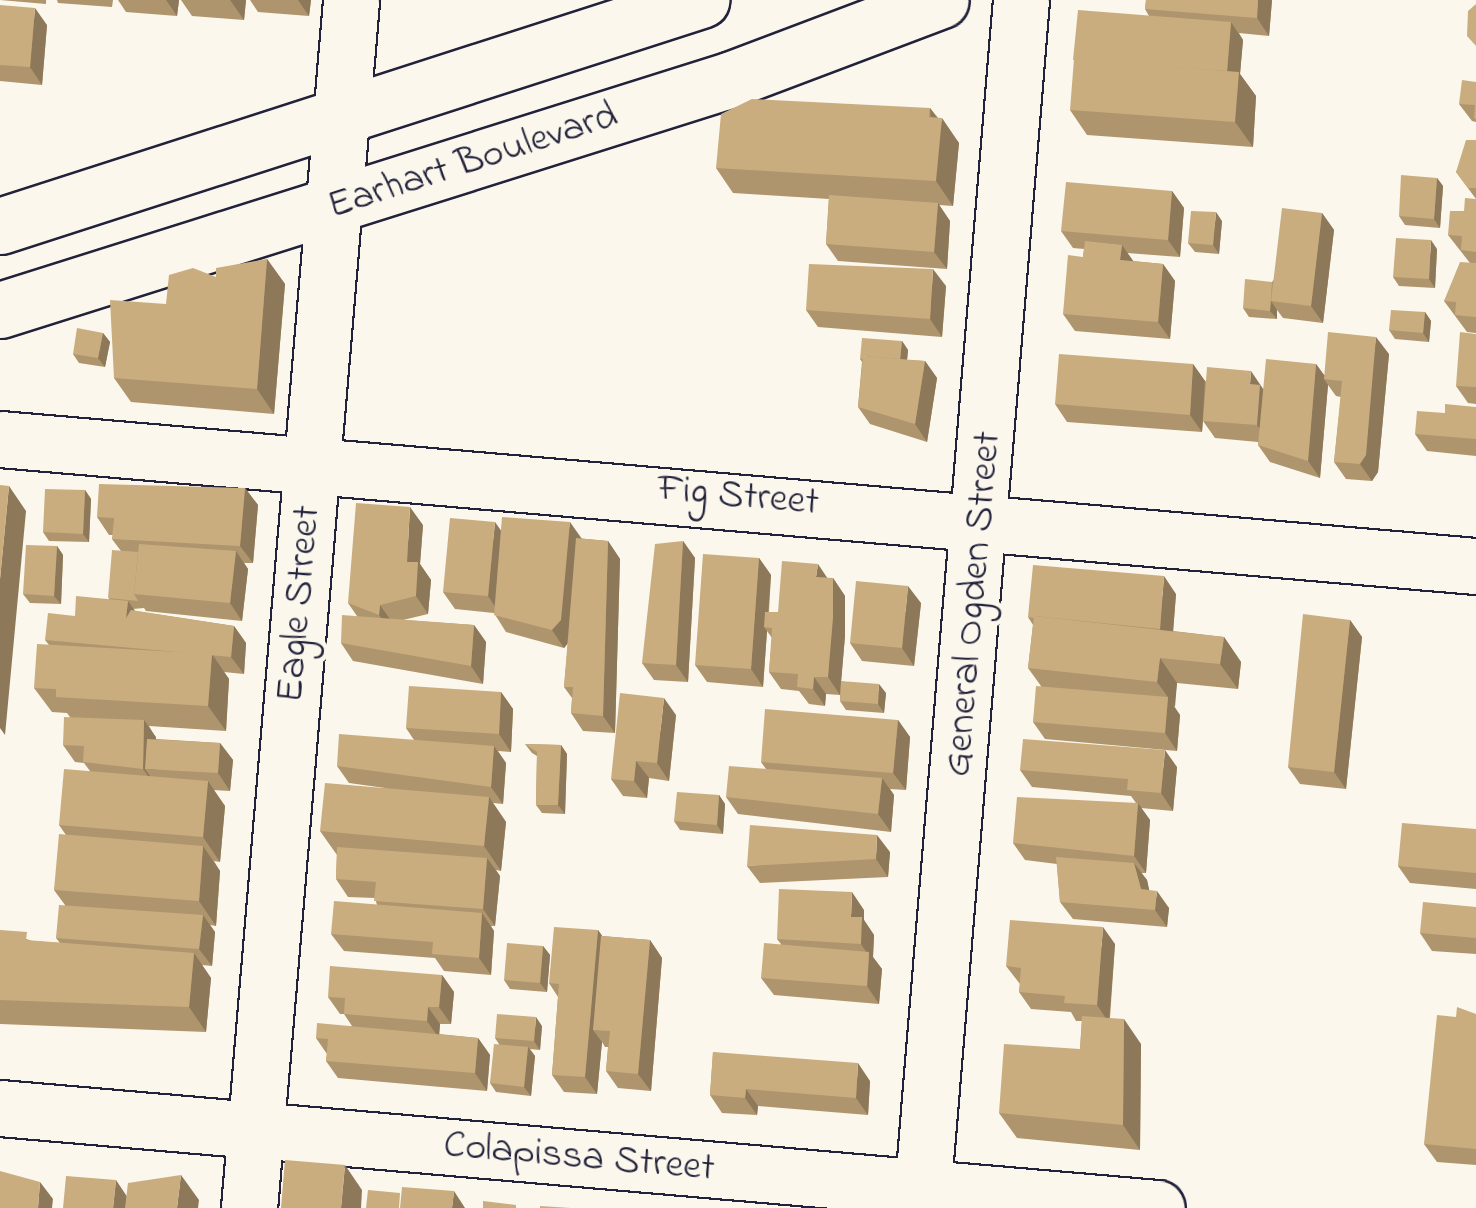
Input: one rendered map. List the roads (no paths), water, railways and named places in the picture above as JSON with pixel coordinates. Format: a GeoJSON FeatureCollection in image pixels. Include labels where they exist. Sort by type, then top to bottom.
{"type":"FeatureCollection","features":[{"type":"Feature","properties":{"kind":"street","name":"Eagle Street"},"geometry":{"type":"LineString","coordinates":[[249,1208],[312,460],[346,114],[351,0]]}},
{"type":"Feature","properties":{"kind":"street","name":"Earhart Boulevard"},"geometry":{"type":"LineString","coordinates":[[0,226],[701,0]]}},
{"type":"Feature","properties":{"kind":"street","name":"Earhart Boulevard"},"geometry":{"type":"LineString","coordinates":[[0,310],[337,208],[941,0]]}},
{"type":"Feature","properties":{"kind":"street","name":"General Ogden Street"},"geometry":{"type":"LineString","coordinates":[[922,1198],[982,518],[1022,0]]}},
{"type":"Feature","properties":{"kind":"street","name":"Fig Street"},"geometry":{"type":"LineString","coordinates":[[0,439],[312,460],[982,518],[1476,566]]}},
{"type":"Feature","properties":{"kind":"street","name":"Colapissa Street"},"geometry":{"type":"LineString","coordinates":[[0,1108],[922,1198],[1157,1208]]}}]}
